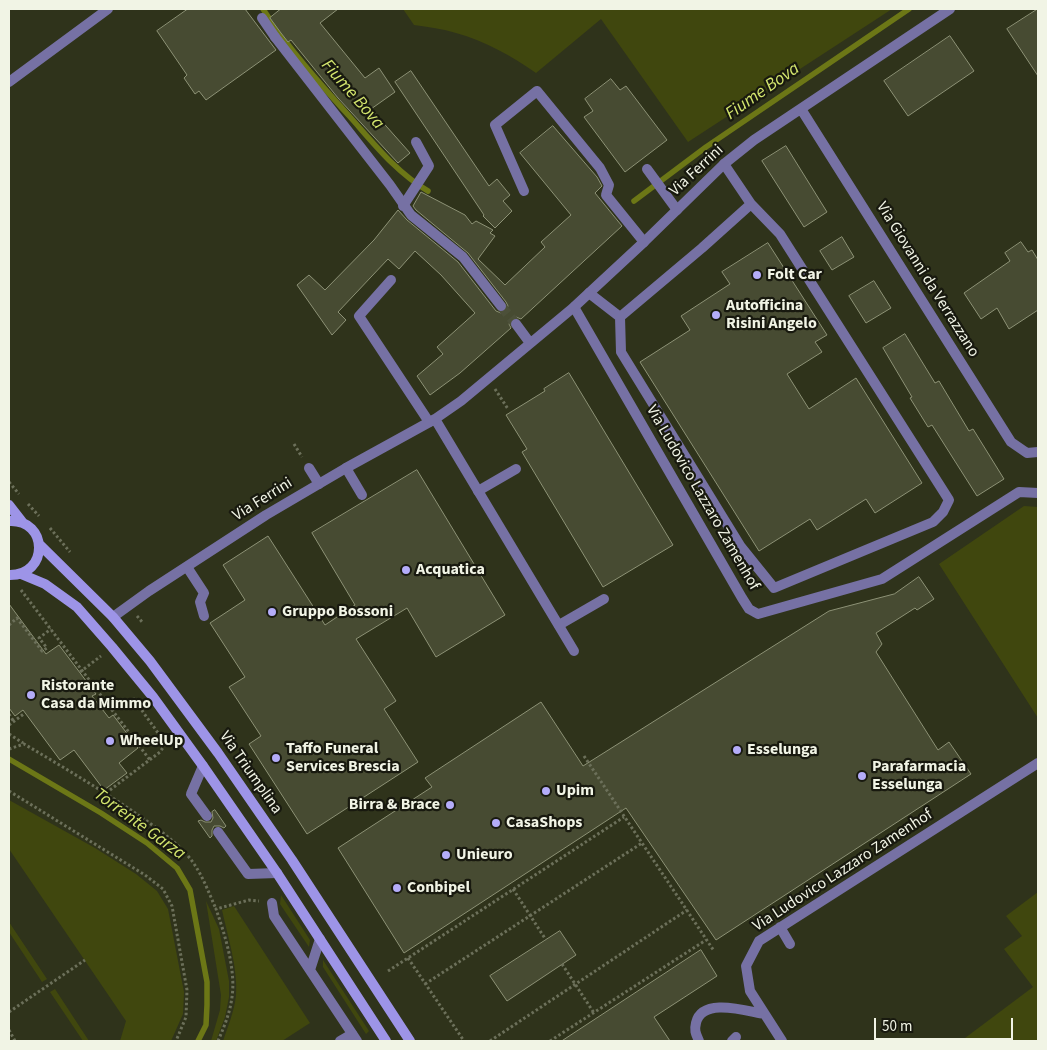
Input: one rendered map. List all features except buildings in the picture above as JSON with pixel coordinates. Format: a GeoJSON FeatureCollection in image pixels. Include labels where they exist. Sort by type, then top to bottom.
{"type":"FeatureCollection","features":[{"type":"Feature","properties":{"kind":"main road","name":"Via Triumplina"},"geometry":{"type":"LineString","coordinates":[[9,505],[23,523],[34,531],[39,544],[113,617],[140,648],[218,752],[292,860],[410,1041]]}},
{"type":"Feature","properties":{"kind":"main road"},"geometry":{"type":"LineString","coordinates":[[9,521],[23,523]]}},
{"type":"Feature","properties":{"kind":"main road"},"geometry":{"type":"LineString","coordinates":[[21,574],[37,560],[39,544]]}},
{"type":"Feature","properties":{"kind":"main road"},"geometry":{"type":"LineString","coordinates":[[9,575],[21,574],[45,584],[77,608],[135,675],[203,766],[277,873],[386,1041]]}},
{"type":"Feature","properties":{"kind":"street"},"geometry":{"type":"LineString","coordinates":[[9,82],[108,9]]}},
{"type":"Feature","properties":{"kind":"street","name":"Via Ferrini"},"geometry":{"type":"LineString","coordinates":[[113,617],[266,515],[432,420],[461,401],[589,293],[724,164],[754,140],[950,9]]}},
{"type":"Feature","properties":{"kind":"street"},"geometry":{"type":"LineString","coordinates":[[262,18],[390,185],[403,206],[424,227],[463,258],[501,306]]}},
{"type":"Feature","properties":{"kind":"street"},"geometry":{"type":"LineString","coordinates":[[524,191],[495,125],[537,91],[600,168],[608,185],[606,195],[644,242]]}},
{"type":"Feature","properties":{"kind":"street","name":"Via Giovanni da Verrazzano"},"geometry":{"type":"LineString","coordinates":[[801,109],[1011,442],[1027,453],[1038,452]]}},
{"type":"Feature","properties":{"kind":"street"},"geometry":{"type":"LineString","coordinates":[[403,206],[428,166],[416,142]]}},
{"type":"Feature","properties":{"kind":"street"},"geometry":{"type":"LineString","coordinates":[[620,317],[621,352],[741,547],[774,588],[932,522],[942,512],[949,500],[780,234],[751,204],[724,164]]}},
{"type":"Feature","properties":{"kind":"street"},"geometry":{"type":"LineString","coordinates":[[650,173],[677,210]]}},
{"type":"Feature","properties":{"kind":"street"},"geometry":{"type":"LineString","coordinates":[[620,317],[751,204]]}},
{"type":"Feature","properties":{"kind":"street"},"geometry":{"type":"LineString","coordinates":[[392,280],[359,316],[432,420],[478,491],[574,651]]}},
{"type":"Feature","properties":{"kind":"street"},"geometry":{"type":"LineString","coordinates":[[589,293],[620,317]]}},
{"type":"Feature","properties":{"kind":"street","name":"Via Ludovico Lazzaro Zamenhof"},"geometry":{"type":"LineString","coordinates":[[574,306],[742,598],[749,609],[758,614],[882,579],[1019,492],[1038,494]]}},
{"type":"Feature","properties":{"kind":"street"},"geometry":{"type":"LineString","coordinates":[[516,324],[530,343]]}},
{"type":"Feature","properties":{"kind":"street"},"geometry":{"type":"LineString","coordinates":[[309,468],[319,484]]}},
{"type":"Feature","properties":{"kind":"street"},"geometry":{"type":"LineString","coordinates":[[346,468],[362,495]]}},
{"type":"Feature","properties":{"kind":"street"},"geometry":{"type":"LineString","coordinates":[[478,491],[516,469]]}},
{"type":"Feature","properties":{"kind":"street"},"geometry":{"type":"LineString","coordinates":[[187,567],[204,593],[200,602],[204,616]]}},
{"type":"Feature","properties":{"kind":"street"},"geometry":{"type":"LineString","coordinates":[[559,626],[604,599]]}},
{"type":"Feature","properties":{"kind":"street","name":"Via Ludovico Lazzaro Zamenhof"},"geometry":{"type":"LineString","coordinates":[[782,1041],[750,991],[746,966],[759,941],[1038,763]]}},
{"type":"Feature","properties":{"kind":"street"},"geometry":{"type":"LineString","coordinates":[[203,766],[191,794],[207,816]]}},
{"type":"Feature","properties":{"kind":"street"},"geometry":{"type":"LineString","coordinates":[[218,832],[248,874],[277,873]]}},
{"type":"Feature","properties":{"kind":"street"},"geometry":{"type":"LineString","coordinates":[[272,902],[274,916],[354,1037],[340,1041]]}},
{"type":"Feature","properties":{"kind":"street"},"geometry":{"type":"LineString","coordinates":[[780,927],[790,944]]}},
{"type":"Feature","properties":{"kind":"street"},"geometry":{"type":"LineString","coordinates":[[310,970],[320,939]]}},
{"type":"Feature","properties":{"kind":"street"},"geometry":{"type":"LineString","coordinates":[[699,1041],[694,1030],[698,1017],[708,1008],[723,1007],[764,1014]]}},
{"type":"Feature","properties":{"kind":"path"},"geometry":{"type":"LineString","coordinates":[[503,402],[508,410]]}},
{"type":"Feature","properties":{"kind":"path"},"geometry":{"type":"LineString","coordinates":[[9,482],[43,520]]}},
{"type":"Feature","properties":{"kind":"path"},"geometry":{"type":"LineString","coordinates":[[49,527],[73,556]]}},
{"type":"Feature","properties":{"kind":"path"},"geometry":{"type":"LineString","coordinates":[[28,590],[21,590],[81,672],[150,760]]}},
{"type":"Feature","properties":{"kind":"path"},"geometry":{"type":"LineString","coordinates":[[9,624],[17,618],[42,651],[47,648],[39,638],[51,629]]}},
{"type":"Feature","properties":{"kind":"path"},"geometry":{"type":"LineString","coordinates":[[97,649],[107,663]]}},
{"type":"Feature","properties":{"kind":"path"},"geometry":{"type":"LineString","coordinates":[[81,672],[102,655]]}},
{"type":"Feature","properties":{"kind":"path"},"geometry":{"type":"LineString","coordinates":[[106,793],[160,752],[164,746],[161,737],[129,692]]}},
{"type":"Feature","properties":{"kind":"path"},"geometry":{"type":"LineString","coordinates":[[9,725],[25,713]]}},
{"type":"Feature","properties":{"kind":"path"},"geometry":{"type":"LineString","coordinates":[[9,714],[14,722]]}},
{"type":"Feature","properties":{"kind":"path"},"geometry":{"type":"LineString","coordinates":[[9,734],[106,793],[151,824],[189,856],[203,878],[224,932],[233,979],[228,1017],[218,1041]]}},
{"type":"Feature","properties":{"kind":"path"},"geometry":{"type":"LineString","coordinates":[[9,749],[24,744]]}},
{"type":"Feature","properties":{"kind":"path"},"geometry":{"type":"LineString","coordinates":[[584,756],[714,951]]}},
{"type":"Feature","properties":{"kind":"path"},"geometry":{"type":"LineString","coordinates":[[9,791],[145,875],[163,889],[172,906],[187,990],[186,1017],[176,1041]]}},
{"type":"Feature","properties":{"kind":"path"},"geometry":{"type":"LineString","coordinates":[[388,971],[624,817]]}},
{"type":"Feature","properties":{"kind":"path"},"geometry":{"type":"LineString","coordinates":[[425,984],[642,843]]}},
{"type":"Feature","properties":{"kind":"path"},"geometry":{"type":"LineString","coordinates":[[513,889],[546,940]]}},
{"type":"Feature","properties":{"kind":"path"},"geometry":{"type":"LineString","coordinates":[[216,910],[249,900],[272,902]]}},
{"type":"Feature","properties":{"kind":"path"},"geometry":{"type":"LineString","coordinates":[[490,1041],[687,910]]}},
{"type":"Feature","properties":{"kind":"path"},"geometry":{"type":"LineString","coordinates":[[550,1041],[706,940]]}},
{"type":"Feature","properties":{"kind":"path"},"geometry":{"type":"LineString","coordinates":[[408,958],[464,1041]]}},
{"type":"Feature","properties":{"kind":"path"},"geometry":{"type":"LineString","coordinates":[[9,1012],[84,960]]}},
{"type":"Feature","properties":{"kind":"path"},"geometry":{"type":"LineString","coordinates":[[562,964],[594,1013]]}},
{"type":"Feature","properties":{"kind":"path"},"geometry":{"type":"LineString","coordinates":[[9,1030],[15,1041]]}},
{"type":"Feature","properties":{"kind":"green space"},"geometry":{"type":"Polygon","coordinates":[[[403,9],[892,9],[688,142],[601,19],[536,73],[508,55],[467,36],[446,30],[414,25],[403,9]]]}},
{"type":"Feature","properties":{"kind":"green space"},"geometry":{"type":"Polygon","coordinates":[[[1024,506],[1038,507],[1038,718],[939,564],[1024,506]]]}},
{"type":"Feature","properties":{"kind":"green space"},"geometry":{"type":"Polygon","coordinates":[[[9,800],[95,848],[136,874],[157,891],[168,909],[184,992],[183,1014],[171,1041],[120,1041],[126,1021],[9,849],[9,800]]]}},
{"type":"Feature","properties":{"kind":"green space"},"geometry":{"type":"Polygon","coordinates":[[[1038,892],[1038,1041],[961,1041],[1033,987],[1004,949],[1022,936],[1006,916],[1038,892]]]}},
{"type":"Feature","properties":{"kind":"green space"},"geometry":{"type":"Polygon","coordinates":[[[281,895],[310,940],[309,947],[280,904],[281,895]]]}},
{"type":"Feature","properties":{"kind":"green space"},"geometry":{"type":"Polygon","coordinates":[[[206,901],[219,929],[229,981],[229,997],[225,1017],[216,1041],[211,1041],[220,1010],[221,995],[206,901]]]}},
{"type":"Feature","properties":{"kind":"green space"},"geometry":{"type":"Polygon","coordinates":[[[234,906],[310,1023],[282,1041],[223,1041],[234,1008],[236,975],[222,910],[234,906]]]}},
{"type":"Feature","properties":{"kind":"green space"},"geometry":{"type":"Polygon","coordinates":[[[9,922],[47,979],[42,982],[9,932],[9,922]]]}},
{"type":"Feature","properties":{"kind":"green space"},"geometry":{"type":"Polygon","coordinates":[[[323,960],[369,1031],[366,1034],[323,967],[323,960]]]}},
{"type":"Feature","properties":{"kind":"green space"},"geometry":{"type":"Polygon","coordinates":[[[55,989],[89,1041],[83,1041],[50,992],[55,989]]]}},
{"type":"Feature","properties":{"kind":"waterway","name":"Fiume Bova"},"geometry":{"type":"LineString","coordinates":[[263,9],[305,65],[378,148],[406,176],[428,191]]}},
{"type":"Feature","properties":{"kind":"waterway","name":"Fiume Bova"},"geometry":{"type":"LineString","coordinates":[[634,201],[706,147],[909,9]]}},
{"type":"Feature","properties":{"kind":"waterway","name":"Torrente Garza"},"geometry":{"type":"LineString","coordinates":[[9,759],[101,813],[147,843],[177,868],[190,890],[207,982],[206,1025],[198,1041]]}},
{"type":"Feature","properties":{"kind":"tunnel"},"geometry":{"type":"LineString","coordinates":[[501,306],[516,324]]}},
{"type":"Feature","properties":{"kind":"place","name":"Folt Car"},"geometry":{"type":"Point","coordinates":[757,275]}},
{"type":"Feature","properties":{"kind":"place","name":"Autofficina Risini Angelo"},"geometry":{"type":"Point","coordinates":[716,315]}},
{"type":"Feature","properties":{"kind":"place","name":"Acquatica"},"geometry":{"type":"Point","coordinates":[406,570]}},
{"type":"Feature","properties":{"kind":"place","name":"Gruppo Bossoni"},"geometry":{"type":"Point","coordinates":[272,612]}},
{"type":"Feature","properties":{"kind":"place","name":"Ristorante Casa da Mimmo"},"geometry":{"type":"Point","coordinates":[31,695]}},
{"type":"Feature","properties":{"kind":"place","name":"WheelUp"},"geometry":{"type":"Point","coordinates":[110,741]}},
{"type":"Feature","properties":{"kind":"place","name":"Esselunga"},"geometry":{"type":"Point","coordinates":[737,750]}},
{"type":"Feature","properties":{"kind":"place","name":"Taffo Funeral Services Brescia"},"geometry":{"type":"Point","coordinates":[276,758]}},
{"type":"Feature","properties":{"kind":"place","name":"Parafarmacia Esselunga"},"geometry":{"type":"Point","coordinates":[862,776]}},
{"type":"Feature","properties":{"kind":"place","name":"Upim"},"geometry":{"type":"Point","coordinates":[546,791]}},
{"type":"Feature","properties":{"kind":"place","name":"Birra & Brace"},"geometry":{"type":"Point","coordinates":[450,805]}},
{"type":"Feature","properties":{"kind":"place","name":"CasaShops"},"geometry":{"type":"Point","coordinates":[496,823]}},
{"type":"Feature","properties":{"kind":"place","name":"Unieuro"},"geometry":{"type":"Point","coordinates":[446,855]}},
{"type":"Feature","properties":{"kind":"place","name":"Conbipel"},"geometry":{"type":"Point","coordinates":[397,888]}}]}
